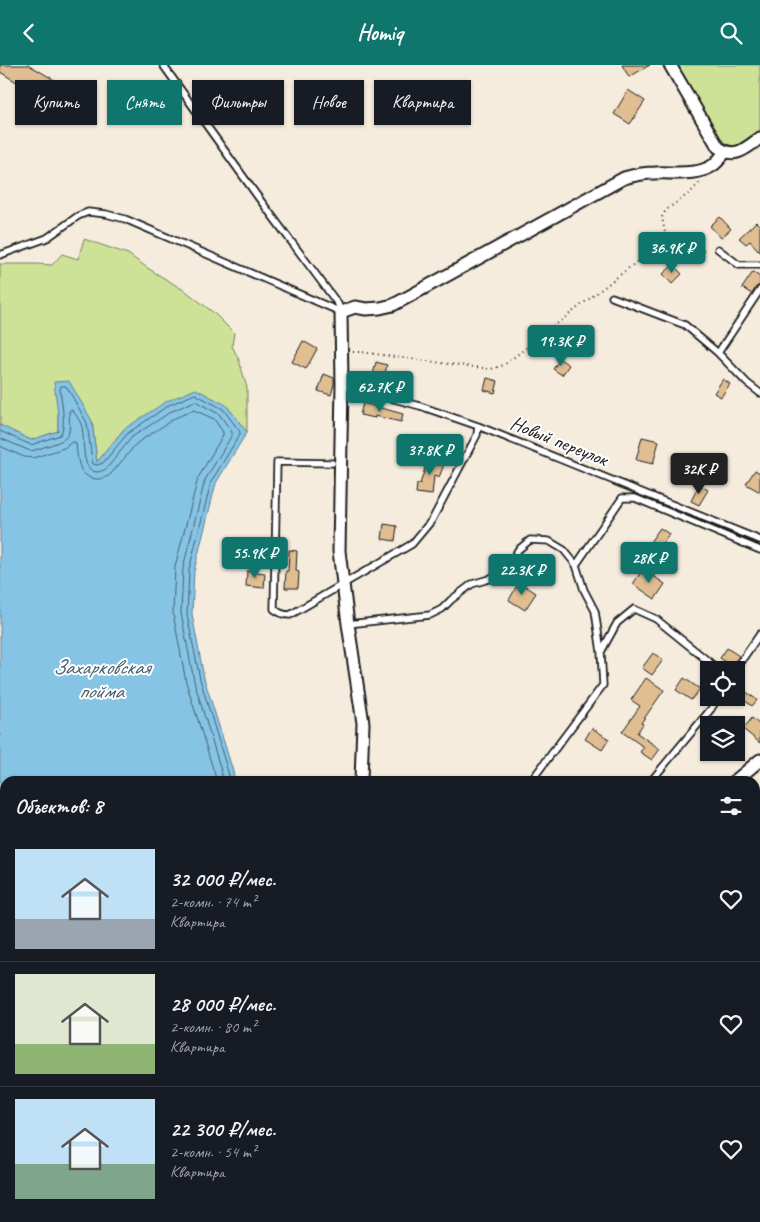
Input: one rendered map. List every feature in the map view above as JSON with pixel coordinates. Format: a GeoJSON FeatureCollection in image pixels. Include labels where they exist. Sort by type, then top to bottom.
{"type":"FeatureCollection","features":[{"type":"Feature","properties":{"kind":"street"},"geometry":{"type":"LineString","coordinates":[[670,65],[718,147],[725,152],[736,153],[760,138]]}},
{"type":"Feature","properties":{"kind":"street"},"geometry":{"type":"LineString","coordinates":[[361,776],[363,723],[339,551],[342,385],[341,312],[355,307],[366,309],[393,305],[624,178],[638,174],[703,170],[712,166],[725,152]]}},
{"type":"Feature","properties":{"kind":"street"},"geometry":{"type":"LineString","coordinates":[[740,776],[760,760]]}},
{"type":"Feature","properties":{"kind":"lane"},"geometry":{"type":"LineString","coordinates":[[164,65],[258,197],[338,304],[341,312]]}},
{"type":"Feature","properties":{"kind":"lane"},"geometry":{"type":"LineString","coordinates":[[0,255],[47,238],[78,216],[88,212],[106,214],[124,219],[341,312]]}},
{"type":"Feature","properties":{"kind":"lane"},"geometry":{"type":"LineString","coordinates":[[718,249],[739,265],[760,265]]}},
{"type":"Feature","properties":{"kind":"lane"},"geometry":{"type":"LineString","coordinates":[[718,353],[760,290]]}},
{"type":"Feature","properties":{"kind":"lane"},"geometry":{"type":"LineString","coordinates":[[612,297],[685,325],[760,393]]}},
{"type":"Feature","properties":{"kind":"lane","name":"Новый переулок"},"geometry":{"type":"LineString","coordinates":[[342,385],[420,406],[478,426],[760,540]]}},
{"type":"Feature","properties":{"kind":"lane"},"geometry":{"type":"LineString","coordinates":[[332,463],[276,462],[274,609],[284,615],[290,615],[412,544],[432,520],[477,435],[478,426]]}},
{"type":"Feature","properties":{"kind":"lane"},"geometry":{"type":"LineString","coordinates":[[576,565],[622,498],[635,498],[760,549]]}},
{"type":"Feature","properties":{"kind":"lane"},"geometry":{"type":"LineString","coordinates":[[348,624],[430,615],[442,609],[472,584],[489,579],[500,573],[510,563],[518,550],[530,540],[549,541],[564,550],[576,565],[584,590],[595,611],[601,652],[603,685],[535,776]]}},
{"type":"Feature","properties":{"kind":"lane"},"geometry":{"type":"LineString","coordinates":[[601,652],[617,623],[634,609],[656,619],[708,661]]}},
{"type":"Feature","properties":{"kind":"lane"},"geometry":{"type":"LineString","coordinates":[[741,661],[760,634]]}},
{"type":"Feature","properties":{"kind":"lane"},"geometry":{"type":"LineString","coordinates":[[656,776],[713,706]]}},
{"type":"Feature","properties":{"kind":"path"},"geometry":{"type":"LineString","coordinates":[[342,351],[492,369],[504,365],[662,243],[666,238],[662,217],[666,211],[691,192],[708,174],[712,166]]}},
{"type":"Feature","properties":{"kind":"green space"},"geometry":{"type":"Polygon","coordinates":[[[681,65],[760,65],[760,133],[738,148],[724,145],[679,69],[681,65]]]}},
{"type":"Feature","properties":{"kind":"green space"},"geometry":{"type":"Polygon","coordinates":[[[84,239],[128,254],[187,292],[214,313],[234,333],[232,346],[239,360],[247,388],[247,432],[226,405],[124,429],[97,462],[92,421],[58,414],[58,431],[31,440],[0,426],[0,264],[52,265],[62,254],[78,259],[84,239]]]}},
{"type":"Feature","properties":{"kind":"water","name":"Захарковская пойма"},"geometry":{"type":"Polygon","coordinates":[[[69,381],[92,421],[97,462],[124,429],[167,401],[196,389],[226,405],[247,432],[216,483],[194,571],[192,614],[204,678],[234,776],[0,776],[0,425],[31,440],[58,431],[54,382],[69,381]]]}},
{"type":"Feature","properties":{"kind":"building"},"geometry":{"type":"Polygon","coordinates":[[[0,65],[29,65],[54,80],[15,81],[0,72],[0,65]]]}},
{"type":"Feature","properties":{"kind":"building"},"geometry":{"type":"Polygon","coordinates":[[[622,65],[650,65],[629,77],[622,65]]]}},
{"type":"Feature","properties":{"kind":"building"},"geometry":{"type":"Polygon","coordinates":[[[628,90],[645,101],[630,124],[614,114],[628,90]]]}},
{"type":"Feature","properties":{"kind":"building"},"geometry":{"type":"Polygon","coordinates":[[[720,217],[731,229],[721,238],[710,226],[720,217]]]}},
{"type":"Feature","properties":{"kind":"building"},"geometry":{"type":"Polygon","coordinates":[[[756,222],[760,226],[760,252],[750,241],[746,244],[739,238],[756,222]]]}},
{"type":"Feature","properties":{"kind":"building"},"geometry":{"type":"Polygon","coordinates":[[[697,243],[705,252],[694,262],[686,254],[697,243]]]}},
{"type":"Feature","properties":{"kind":"building"},"geometry":{"type":"Polygon","coordinates":[[[673,265],[682,274],[672,284],[663,274],[673,265]]]}},
{"type":"Feature","properties":{"kind":"building"},"geometry":{"type":"Polygon","coordinates":[[[753,272],[760,277],[760,285],[756,287],[752,294],[742,288],[753,272]]]}},
{"type":"Feature","properties":{"kind":"building"},"geometry":{"type":"Polygon","coordinates":[[[303,341],[317,349],[306,369],[292,362],[303,341]]]}},
{"type":"Feature","properties":{"kind":"building"},"geometry":{"type":"Polygon","coordinates":[[[560,359],[569,365],[562,375],[553,369],[560,359]]]}},
{"type":"Feature","properties":{"kind":"building"},"geometry":{"type":"Polygon","coordinates":[[[376,362],[387,365],[383,382],[372,379],[376,362]]]}},
{"type":"Feature","properties":{"kind":"building"},"geometry":{"type":"Polygon","coordinates":[[[324,374],[334,378],[331,395],[318,391],[324,374]]]}},
{"type":"Feature","properties":{"kind":"building"},"geometry":{"type":"Polygon","coordinates":[[[487,378],[498,381],[495,393],[484,390],[487,378]]]}},
{"type":"Feature","properties":{"kind":"building"},"geometry":{"type":"Polygon","coordinates":[[[723,379],[730,384],[721,397],[714,393],[723,379]]]}},
{"type":"Feature","properties":{"kind":"building"},"geometry":{"type":"Polygon","coordinates":[[[363,403],[403,414],[401,422],[375,416],[375,418],[360,415],[363,403]]]}},
{"type":"Feature","properties":{"kind":"building"},"geometry":{"type":"Polygon","coordinates":[[[642,437],[659,441],[653,464],[636,460],[642,437]]]}},
{"type":"Feature","properties":{"kind":"building"},"geometry":{"type":"Polygon","coordinates":[[[429,456],[445,461],[439,478],[434,476],[432,495],[416,493],[417,484],[420,484],[429,456]]]}},
{"type":"Feature","properties":{"kind":"building"},"geometry":{"type":"Polygon","coordinates":[[[755,470],[760,473],[760,492],[746,484],[755,470]]]}},
{"type":"Feature","properties":{"kind":"building"},"geometry":{"type":"Polygon","coordinates":[[[699,485],[708,490],[699,505],[691,501],[699,485]]]}},
{"type":"Feature","properties":{"kind":"building"},"geometry":{"type":"Polygon","coordinates":[[[384,524],[397,526],[395,541],[382,539],[384,524]]]}},
{"type":"Feature","properties":{"kind":"building"},"geometry":{"type":"Polygon","coordinates":[[[660,528],[669,534],[660,548],[650,542],[660,528]]]}},
{"type":"Feature","properties":{"kind":"building"},"geometry":{"type":"Polygon","coordinates":[[[289,550],[297,551],[296,571],[299,572],[298,588],[285,588],[289,550]]]}},
{"type":"Feature","properties":{"kind":"building"},"geometry":{"type":"Polygon","coordinates":[[[643,569],[665,584],[655,599],[633,584],[643,569]]]}},
{"type":"Feature","properties":{"kind":"building"},"geometry":{"type":"Polygon","coordinates":[[[247,571],[265,573],[264,588],[246,586],[247,571]]]}},
{"type":"Feature","properties":{"kind":"building"},"geometry":{"type":"Polygon","coordinates":[[[519,582],[536,593],[525,610],[509,600],[519,582]]]}},
{"type":"Feature","properties":{"kind":"building"},"geometry":{"type":"Polygon","coordinates":[[[727,648],[739,656],[735,661],[724,661],[720,658],[727,648]]]}},
{"type":"Feature","properties":{"kind":"building"},"geometry":{"type":"Polygon","coordinates":[[[653,653],[663,660],[652,675],[642,668],[653,653]]]}},
{"type":"Feature","properties":{"kind":"building"},"geometry":{"type":"Polygon","coordinates":[[[646,678],[664,690],[641,723],[643,724],[637,733],[660,749],[652,760],[640,752],[644,747],[622,732],[640,706],[631,700],[646,678]]]}},
{"type":"Feature","properties":{"kind":"building"},"geometry":{"type":"Polygon","coordinates":[[[684,678],[700,689],[691,700],[676,690],[684,678]]]}},
{"type":"Feature","properties":{"kind":"building"},"geometry":{"type":"Polygon","coordinates":[[[745,691],[757,700],[752,706],[745,701],[745,691]]]}},
{"type":"Feature","properties":{"kind":"building"},"geometry":{"type":"Polygon","coordinates":[[[752,718],[760,725],[760,743],[745,731],[745,727],[752,718]]]}},
{"type":"Feature","properties":{"kind":"building"},"geometry":{"type":"Polygon","coordinates":[[[592,728],[609,739],[602,750],[585,739],[592,728]]]}}]}
